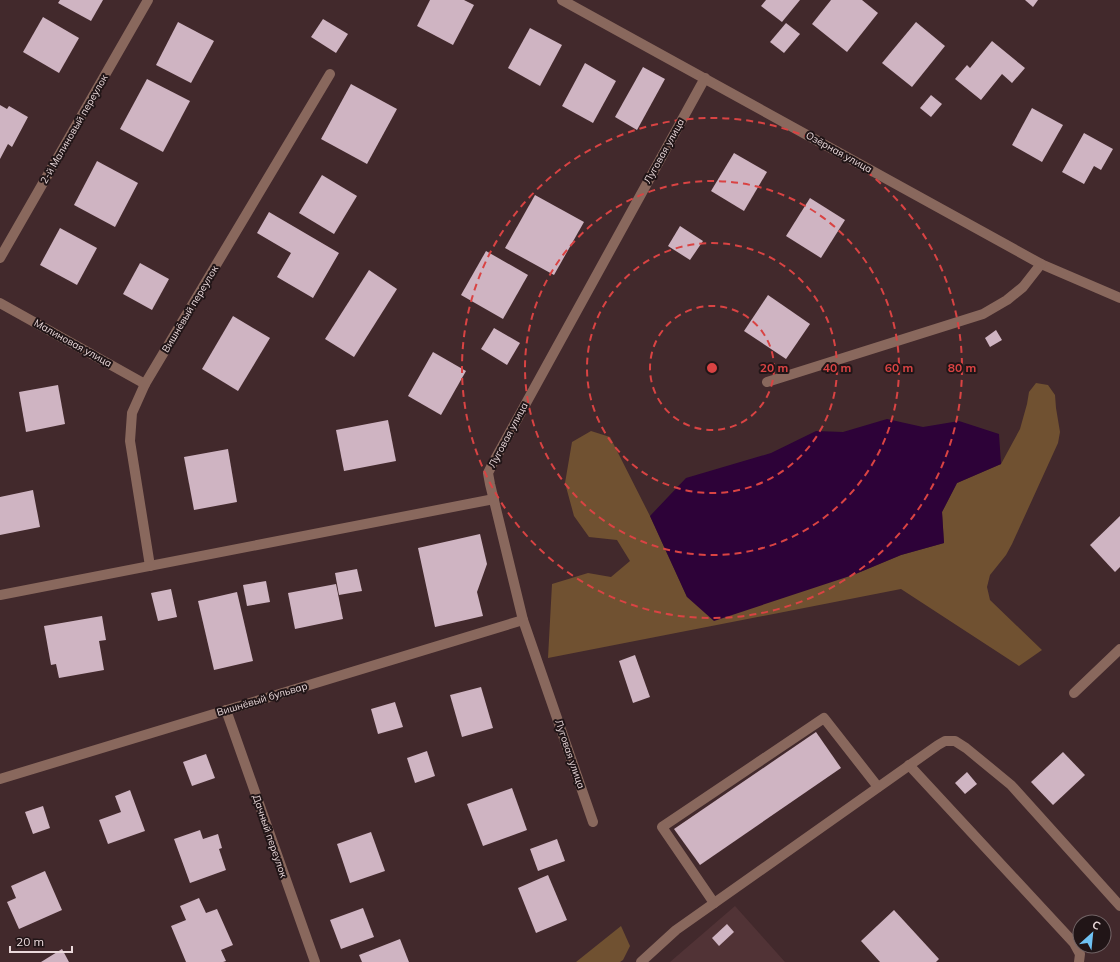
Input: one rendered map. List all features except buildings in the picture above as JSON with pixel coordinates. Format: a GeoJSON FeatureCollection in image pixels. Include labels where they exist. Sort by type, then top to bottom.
{"type":"FeatureCollection","features":[{"type":"Feature","properties":{"kind":"street","name":"2-й Малиновый переулок"},"geometry":{"type":"LineString","coordinates":[[0,258],[148,0]]}},
{"type":"Feature","properties":{"kind":"street","name":"Озёрная улица"},"geometry":{"type":"LineString","coordinates":[[562,0],[1041,264],[1120,298]]}},
{"type":"Feature","properties":{"kind":"street","name":"Вишнёвый переулок"},"geometry":{"type":"LineString","coordinates":[[150,566],[130,441],[132,413],[145,384],[330,74]]}},
{"type":"Feature","properties":{"kind":"street","name":"Луговая улица"},"geometry":{"type":"LineString","coordinates":[[594,822],[523,620],[488,473],[705,78]]}},
{"type":"Feature","properties":{"kind":"street"},"geometry":{"type":"LineString","coordinates":[[767,382],[983,314],[1007,300],[1023,287],[1041,264]]}},
{"type":"Feature","properties":{"kind":"street","name":"Малиновая улица"},"geometry":{"type":"LineString","coordinates":[[0,303],[145,384]]}},
{"type":"Feature","properties":{"kind":"street"},"geometry":{"type":"LineString","coordinates":[[0,595],[494,499]]}},
{"type":"Feature","properties":{"kind":"street","name":"Вишнёвый бульвар"},"geometry":{"type":"LineString","coordinates":[[0,779],[523,620]]}},
{"type":"Feature","properties":{"kind":"street"},"geometry":{"type":"LineString","coordinates":[[1074,693],[1120,649]]}},
{"type":"Feature","properties":{"kind":"street","name":"Дачный переулок"},"geometry":{"type":"LineString","coordinates":[[226,710],[315,962]]}},
{"type":"Feature","properties":{"kind":"street"},"geometry":{"type":"LineString","coordinates":[[714,903],[662,827],[824,718],[878,787]]}},
{"type":"Feature","properties":{"kind":"street"},"geometry":{"type":"LineString","coordinates":[[641,962],[676,930],[945,740],[955,741],[966,748],[1011,785],[1120,906]]}},
{"type":"Feature","properties":{"kind":"street"},"geometry":{"type":"LineString","coordinates":[[909,765],[1074,943],[1080,954],[1079,962]]}},
{"type":"Feature","properties":{"kind":"shaded area"},"geometry":{"type":"Polygon","coordinates":[[[1036,383],[1048,385],[1055,395],[1060,432],[1058,443],[1012,544],[1006,555],[990,575],[987,587],[990,600],[1042,650],[1019,666],[901,589],[548,658],[552,584],[588,573],[611,577],[630,561],[617,540],[589,537],[574,516],[565,483],[572,442],[591,431],[610,437],[650,516],[687,597],[853,575],[901,555],[944,543],[942,512],[957,483],[1001,464],[1020,429],[1029,392],[1036,383]]]}},
{"type":"Feature","properties":{"kind":"shaded area"},"geometry":{"type":"Polygon","coordinates":[[[887,419],[923,427],[959,421],[999,434],[1001,464],[957,483],[942,512],[944,543],[901,555],[853,575],[714,621],[687,597],[650,516],[686,478],[771,453],[816,431],[843,432],[887,419]]]}},
{"type":"Feature","properties":{"kind":"shaded area"},"geometry":{"type":"Polygon","coordinates":[[[735,906],[785,962],[670,962],[735,906]]]}},
{"type":"Feature","properties":{"kind":"shaded area"},"geometry":{"type":"Polygon","coordinates":[[[621,926],[630,946],[623,960],[620,962],[576,962],[621,926]]]}}]}
